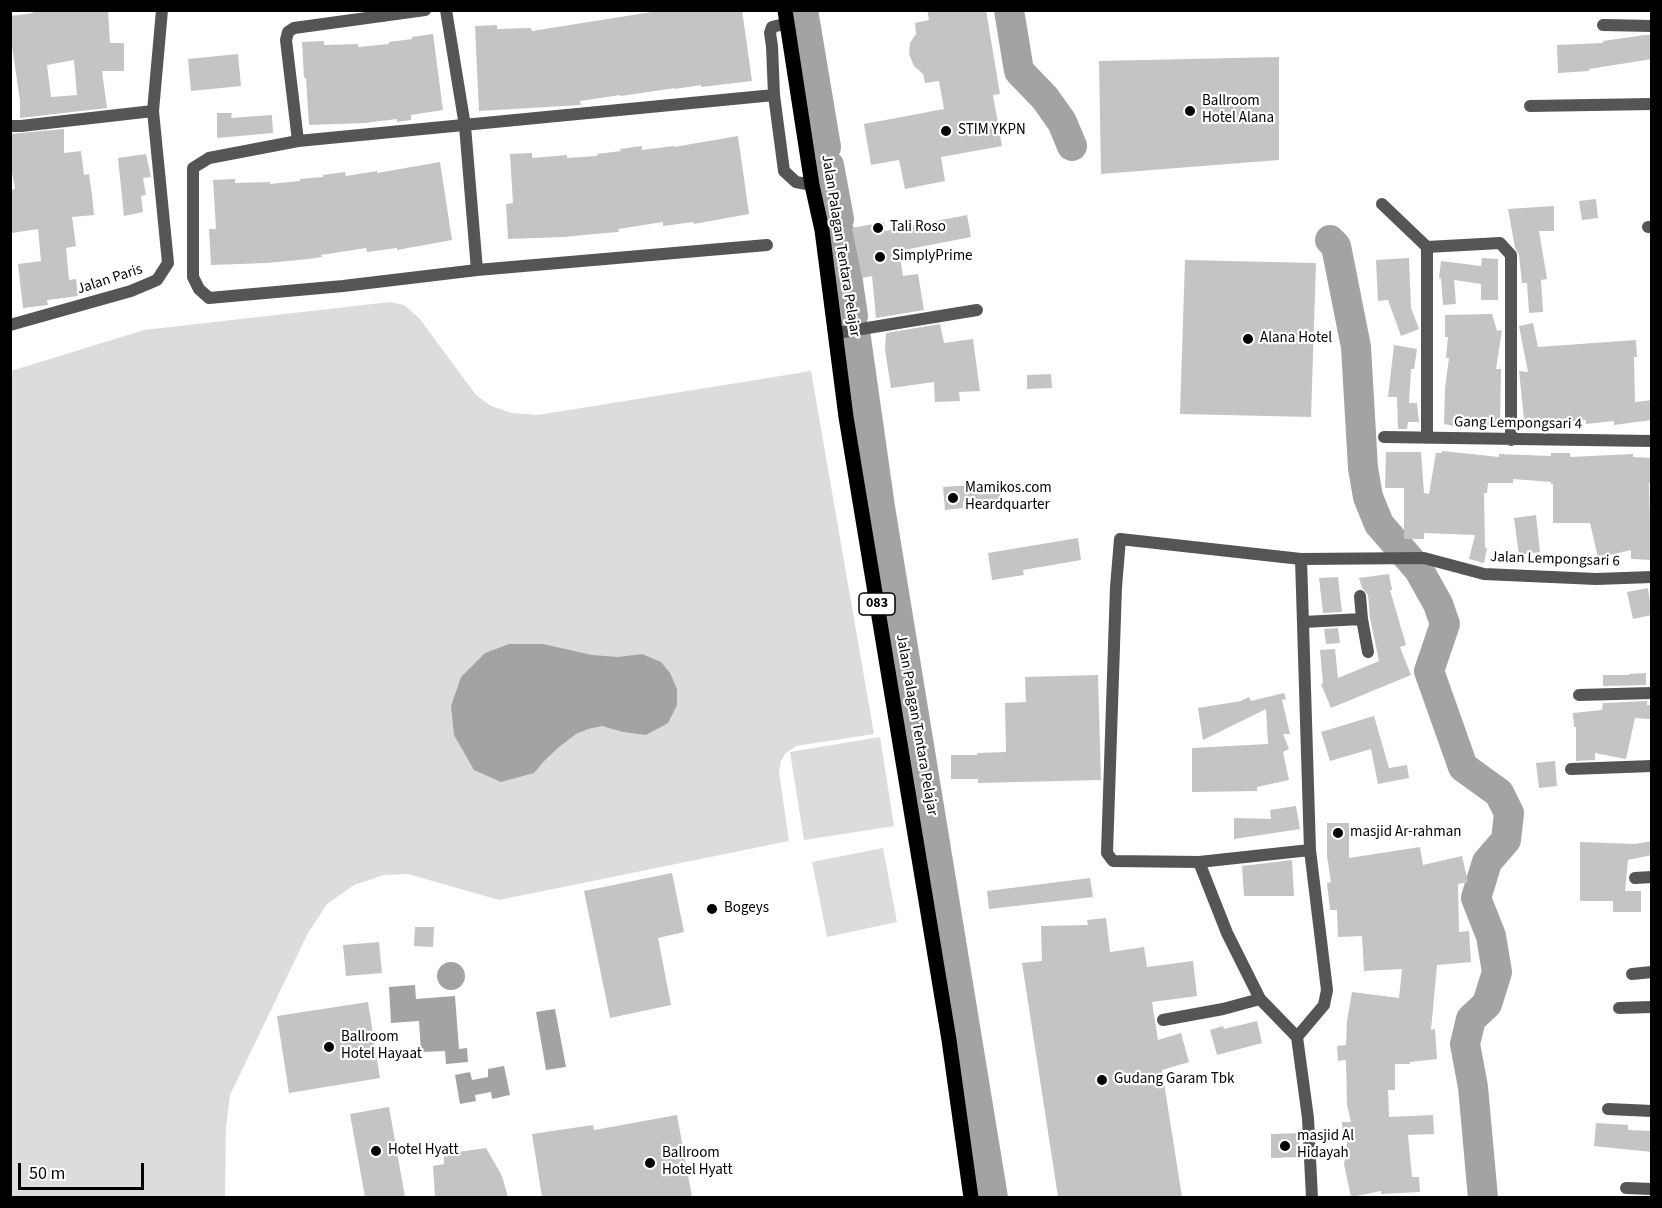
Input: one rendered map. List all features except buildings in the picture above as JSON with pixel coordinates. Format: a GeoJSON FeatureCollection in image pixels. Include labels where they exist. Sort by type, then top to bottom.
{"type":"FeatureCollection","features":[{"type":"Feature","properties":{"kind":"main road","name":"Jalan Palagan Tentara Pelajar"},"geometry":{"type":"LineString","coordinates":[[787,17],[812,185],[822,230],[846,417],[949,1040],[971,1197]]}},
{"type":"Feature","properties":{"kind":"street","name":"Jalan Paris"},"geometry":{"type":"LineString","coordinates":[[10,325],[131,291],[157,280],[168,262],[153,111],[162,10]]}},
{"type":"Feature","properties":{"kind":"street"},"geometry":{"type":"LineString","coordinates":[[298,141],[286,40],[288,32],[294,28],[425,10]]}},
{"type":"Feature","properties":{"kind":"street"},"geometry":{"type":"LineString","coordinates":[[446,10],[465,126],[477,270]]}},
{"type":"Feature","properties":{"kind":"street"},"geometry":{"type":"LineString","coordinates":[[787,17],[772,27],[770,33],[774,95],[784,171],[796,183],[812,185]]}},
{"type":"Feature","properties":{"kind":"street"},"geometry":{"type":"LineString","coordinates":[[1603,25],[1652,26]]}},
{"type":"Feature","properties":{"kind":"street"},"geometry":{"type":"LineString","coordinates":[[767,245],[477,270],[343,286],[209,297],[199,289],[193,277],[193,168],[209,158],[298,141],[774,95]]}},
{"type":"Feature","properties":{"kind":"street"},"geometry":{"type":"LineString","coordinates":[[1530,106],[1652,104]]}},
{"type":"Feature","properties":{"kind":"street"},"geometry":{"type":"LineString","coordinates":[[10,126],[153,111]]}},
{"type":"Feature","properties":{"kind":"street"},"geometry":{"type":"LineString","coordinates":[[1382,204],[1427,247],[1427,438]]}},
{"type":"Feature","properties":{"kind":"street"},"geometry":{"type":"LineString","coordinates":[[1427,247],[1500,243],[1511,255],[1511,440]]}},
{"type":"Feature","properties":{"kind":"street"},"geometry":{"type":"LineString","coordinates":[[837,333],[977,310]]}},
{"type":"Feature","properties":{"kind":"street","name":"Gang Lempongsari 4"},"geometry":{"type":"LineString","coordinates":[[1384,437],[1652,441]]}},
{"type":"Feature","properties":{"kind":"street","name":"Jalan Lempongsari 6"},"geometry":{"type":"LineString","coordinates":[[1198,862],[1113,861],[1107,853],[1116,587],[1120,539],[1301,559],[1424,558],[1484,574],[1596,579],[1652,577]]}},
{"type":"Feature","properties":{"kind":"street"},"geometry":{"type":"LineString","coordinates":[[1297,1036],[1324,1005],[1328,990],[1310,850],[1301,559]]}},
{"type":"Feature","properties":{"kind":"street"},"geometry":{"type":"LineString","coordinates":[[1360,596],[1368,652]]}},
{"type":"Feature","properties":{"kind":"street"},"geometry":{"type":"LineString","coordinates":[[1303,622],[1362,618]]}},
{"type":"Feature","properties":{"kind":"street"},"geometry":{"type":"LineString","coordinates":[[1579,695],[1652,693]]}},
{"type":"Feature","properties":{"kind":"street"},"geometry":{"type":"LineString","coordinates":[[1571,769],[1652,766]]}},
{"type":"Feature","properties":{"kind":"street"},"geometry":{"type":"LineString","coordinates":[[1310,850],[1198,862],[1227,933],[1260,999],[1297,1036],[1308,1118],[1312,1197]]}},
{"type":"Feature","properties":{"kind":"street"},"geometry":{"type":"LineString","coordinates":[[1635,878],[1652,877]]}},
{"type":"Feature","properties":{"kind":"street"},"geometry":{"type":"LineString","coordinates":[[1632,974],[1652,972]]}},
{"type":"Feature","properties":{"kind":"street"},"geometry":{"type":"LineString","coordinates":[[1163,1020],[1223,1009],[1260,999]]}},
{"type":"Feature","properties":{"kind":"street"},"geometry":{"type":"LineString","coordinates":[[1619,1008],[1652,1007]]}},
{"type":"Feature","properties":{"kind":"street"},"geometry":{"type":"LineString","coordinates":[[1608,1109],[1652,1111]]}},
{"type":"Feature","properties":{"kind":"street"},"geometry":{"type":"LineString","coordinates":[[1626,1188],[1652,1188]]}},
{"type":"Feature","properties":{"kind":"shaded area"},"geometry":{"type":"Polygon","coordinates":[[[390,302],[404,305],[419,318],[476,395],[491,406],[512,413],[538,415],[811,371],[874,734],[796,746],[785,754],[779,772],[789,841],[499,900],[408,874],[384,875],[354,885],[327,904],[308,933],[230,1095],[226,1128],[225,1197],[11,1197],[11,371],[144,330],[390,302]]]}},
{"type":"Feature","properties":{"kind":"shaded area"},"geometry":{"type":"Polygon","coordinates":[[[509,644],[543,644],[592,655],[618,657],[642,654],[661,662],[670,673],[677,689],[677,705],[668,723],[646,735],[602,726],[588,729],[576,734],[559,747],[534,773],[501,782],[474,770],[454,735],[451,706],[461,677],[485,653],[509,644]]]}},
{"type":"Feature","properties":{"kind":"shaded area"},"geometry":{"type":"Polygon","coordinates":[[[880,737],[894,826],[804,840],[790,752],[880,737]]]}},
{"type":"Feature","properties":{"kind":"shaded area"},"geometry":{"type":"Polygon","coordinates":[[[883,848],[897,922],[827,937],[812,862],[883,848]]]}},
{"type":"Feature","properties":{"kind":"shaded area"},"geometry":{"type":"Polygon","coordinates":[[[451,962],[461,966],[465,976],[461,986],[451,990],[441,986],[437,976],[441,966],[451,962]]]}},
{"type":"Feature","properties":{"kind":"shaded area"},"geometry":{"type":"Polygon","coordinates":[[[415,985],[416,999],[455,996],[459,1049],[467,1048],[468,1062],[446,1064],[445,1051],[421,1052],[419,1021],[391,1023],[389,987],[415,985]]]}},
{"type":"Feature","properties":{"kind":"shaded area"},"geometry":{"type":"Polygon","coordinates":[[[555,1009],[566,1067],[546,1070],[536,1012],[555,1009]]]}},
{"type":"Feature","properties":{"kind":"shaded area"},"geometry":{"type":"Polygon","coordinates":[[[504,1066],[510,1095],[492,1099],[491,1092],[475,1095],[476,1101],[460,1104],[455,1075],[470,1072],[472,1080],[488,1077],[488,1069],[504,1066]]]}},
{"type":"Feature","properties":{"kind":"waterway"},"geometry":{"type":"LineString","coordinates":[[803,10],[826,147]]}},
{"type":"Feature","properties":{"kind":"waterway"},"geometry":{"type":"LineString","coordinates":[[1009,10],[1019,71],[1045,98],[1062,122],[1072,146]]}},
{"type":"Feature","properties":{"kind":"waterway"},"geometry":{"type":"LineString","coordinates":[[829,165],[839,219]]}},
{"type":"Feature","properties":{"kind":"waterway"},"geometry":{"type":"LineString","coordinates":[[841,235],[853,316]]}},
{"type":"Feature","properties":{"kind":"waterway"},"geometry":{"type":"LineString","coordinates":[[1330,240],[1336,246],[1356,347],[1363,468],[1368,497],[1379,524],[1419,570],[1438,604],[1445,624],[1429,671],[1463,767],[1499,793],[1509,813],[1506,840],[1487,862],[1476,898],[1491,936],[1497,972],[1487,1004],[1471,1019],[1465,1044],[1473,1087],[1483,1198]]}},
{"type":"Feature","properties":{"kind":"waterway"},"geometry":{"type":"LineString","coordinates":[[856,338],[880,507],[993,1198]]}},
{"type":"Feature","properties":{"kind":"place","name":"Ballroom Hotel Alana"},"geometry":{"type":"Point","coordinates":[1190,111]}},
{"type":"Feature","properties":{"kind":"place","name":"STIM YKPN"},"geometry":{"type":"Point","coordinates":[946,131]}},
{"type":"Feature","properties":{"kind":"place","name":"Tali Roso"},"geometry":{"type":"Point","coordinates":[878,228]}},
{"type":"Feature","properties":{"kind":"place","name":"SimplyPrime"},"geometry":{"type":"Point","coordinates":[880,257]}},
{"type":"Feature","properties":{"kind":"place","name":"Alana Hotel"},"geometry":{"type":"Point","coordinates":[1248,339]}},
{"type":"Feature","properties":{"kind":"place","name":"Mamikos.com Heardquarter"},"geometry":{"type":"Point","coordinates":[953,498]}},
{"type":"Feature","properties":{"kind":"place","name":"masjid Ar-rahman"},"geometry":{"type":"Point","coordinates":[1338,833]}},
{"type":"Feature","properties":{"kind":"place","name":"Bogeys"},"geometry":{"type":"Point","coordinates":[712,909]}},
{"type":"Feature","properties":{"kind":"place","name":"Ballroom Hotel Hayaat"},"geometry":{"type":"Point","coordinates":[329,1047]}},
{"type":"Feature","properties":{"kind":"place","name":"Gudang Garam Tbk"},"geometry":{"type":"Point","coordinates":[1102,1080]}},
{"type":"Feature","properties":{"kind":"place","name":"masjid Al Hidayah"},"geometry":{"type":"Point","coordinates":[1285,1146]}},
{"type":"Feature","properties":{"kind":"place","name":"Hotel Hyatt"},"geometry":{"type":"Point","coordinates":[376,1151]}},
{"type":"Feature","properties":{"kind":"place","name":"Ballroom Hotel Hyatt"},"geometry":{"type":"Point","coordinates":[650,1163]}}]}
